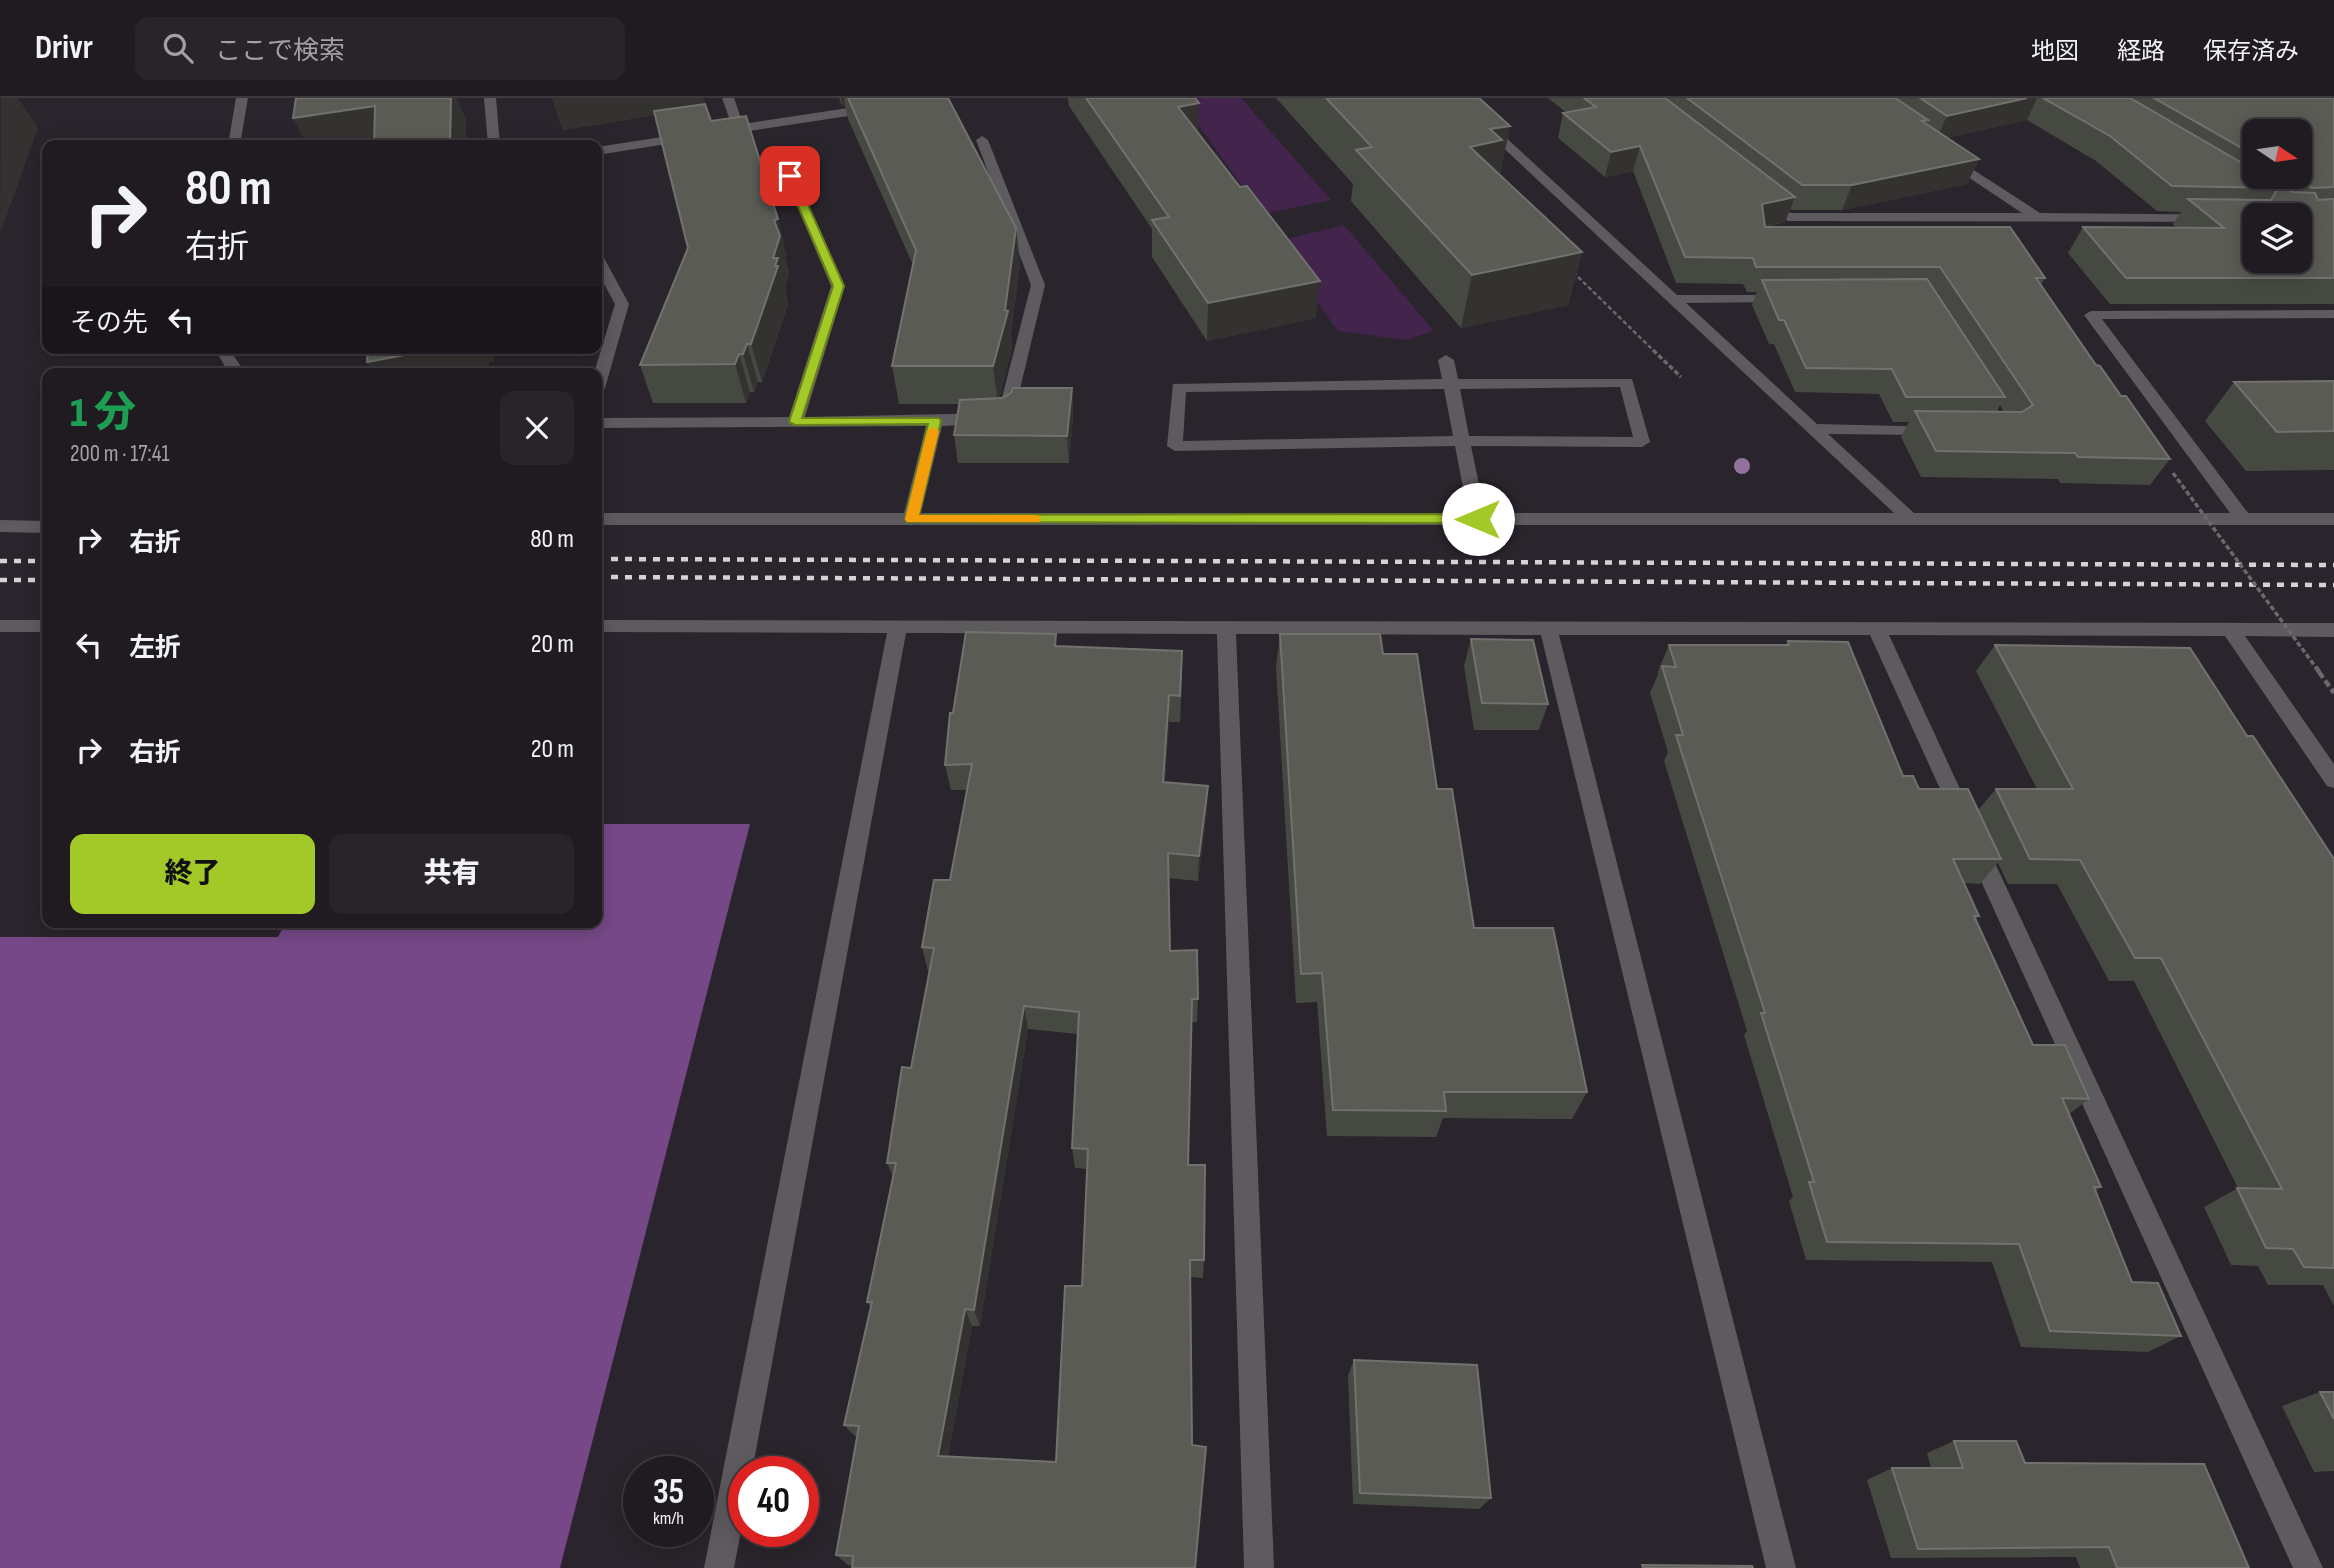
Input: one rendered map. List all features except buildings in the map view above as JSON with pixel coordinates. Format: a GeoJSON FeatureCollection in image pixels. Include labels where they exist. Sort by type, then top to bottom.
{"type":"FeatureCollection","features":[{"type":"Feature","properties":{"kind":"street"},"geometry":{"type":"LineString","coordinates":[[235,140],[242,98]]}},
{"type":"Feature","properties":{"kind":"street"},"geometry":{"type":"LineString","coordinates":[[490,98],[494,140]]}},
{"type":"Feature","properties":{"kind":"street"},"geometry":{"type":"LineString","coordinates":[[728,98],[738,129]]}},
{"type":"Feature","properties":{"kind":"street"},"geometry":{"type":"LineString","coordinates":[[1455,98],[1910,519]]}},
{"type":"Feature","properties":{"kind":"street"},"geometry":{"type":"LineString","coordinates":[[602,150],[885,106]]}},
{"type":"Feature","properties":{"kind":"street"},"geometry":{"type":"LineString","coordinates":[[602,423],[935,421],[1005,418],[1038,285],[982,140]]}},
{"type":"Feature","properties":{"kind":"street"},"geometry":{"type":"LineString","coordinates":[[1937,150],[2036,217]]}},
{"type":"Feature","properties":{"kind":"street"},"geometry":{"type":"LineString","coordinates":[[790,176],[838,286],[795,422]]}},
{"type":"Feature","properties":{"kind":"street"},"geometry":{"type":"LineString","coordinates":[[1755,191],[1788,217],[2242,218]]}},
{"type":"Feature","properties":{"kind":"street"},"geometry":{"type":"LineString","coordinates":[[602,267],[622,304],[602,371]]}},
{"type":"Feature","properties":{"kind":"street"},"geometry":{"type":"LineString","coordinates":[[1672,299],[1796,298]]}},
{"type":"Feature","properties":{"kind":"street"},"geometry":{"type":"LineString","coordinates":[[2243,519],[2091,315],[2334,314]]}},
{"type":"Feature","properties":{"kind":"street"},"geometry":{"type":"LineString","coordinates":[[1446,360],[1478,519]]}},
{"type":"Feature","properties":{"kind":"street"},"geometry":{"type":"LineString","coordinates":[[1627,382],[1642,442],[1463,441],[1175,446],[1179,387],[1451,384],[1627,382]]}},
{"type":"Feature","properties":{"kind":"street"},"geometry":{"type":"LineString","coordinates":[[911,519],[935,421]]}},
{"type":"Feature","properties":{"kind":"street"},"geometry":{"type":"LineString","coordinates":[[1814,429],[1951,430]]}},
{"type":"Feature","properties":{"kind":"street"},"geometry":{"type":"LineString","coordinates":[[602,519],[2334,519]]}},
{"type":"Feature","properties":{"kind":"street"},"geometry":{"type":"LineString","coordinates":[[0,526],[42,527]]}},
{"type":"Feature","properties":{"kind":"street"},"geometry":{"type":"LineString","coordinates":[[0,626],[42,626]]}},
{"type":"Feature","properties":{"kind":"street"},"geometry":{"type":"LineString","coordinates":[[602,626],[2334,630]]}},
{"type":"Feature","properties":{"kind":"street"},"geometry":{"type":"LineString","coordinates":[[719,1568],[898,626]]}},
{"type":"Feature","properties":{"kind":"street"},"geometry":{"type":"LineString","coordinates":[[1226,626],[1259,1568]]}},
{"type":"Feature","properties":{"kind":"street"},"geometry":{"type":"LineString","coordinates":[[1548,627],[1781,1568]]}},
{"type":"Feature","properties":{"kind":"street"},"geometry":{"type":"LineString","coordinates":[[1877,630],[2308,1568]]}},
{"type":"Feature","properties":{"kind":"street"},"geometry":{"type":"LineString","coordinates":[[2231,631],[2334,780]]}},
{"type":"Feature","properties":{"kind":"path"},"geometry":{"type":"LineString","coordinates":[[1573,272],[1681,377]]}},
{"type":"Feature","properties":{"kind":"path"},"geometry":{"type":"LineString","coordinates":[[2173,473],[2334,693]]}},
{"type":"Feature","properties":{"kind":"shaded area"},"geometry":{"type":"Polygon","coordinates":[[[1179,98],[1241,98],[1331,200],[1262,214],[1179,98]]]}},
{"type":"Feature","properties":{"kind":"shaded area"},"geometry":{"type":"Polygon","coordinates":[[[1344,225],[1434,331],[1406,340],[1338,331],[1273,242],[1344,225]]]}},
{"type":"Feature","properties":{"kind":"shaded area"},"geometry":{"type":"Polygon","coordinates":[[[602,824],[750,824],[560,1568],[0,1568],[0,937],[278,937],[283,928],[602,928],[602,824]]]}},
{"type":"Feature","properties":{"kind":"railway"},"geometry":{"type":"LineString","coordinates":[[602,559],[2334,565]]}},
{"type":"Feature","properties":{"kind":"railway"},"geometry":{"type":"LineString","coordinates":[[0,561],[42,561]]}},
{"type":"Feature","properties":{"kind":"railway"},"geometry":{"type":"LineString","coordinates":[[602,577],[2334,585]]}},
{"type":"Feature","properties":{"kind":"railway"},"geometry":{"type":"LineString","coordinates":[[0,580],[42,580]]}},
{"type":"Feature","properties":{"kind":"slow traffic"},"geometry":{"type":"LineString","coordinates":[[933,431],[911,519],[1035,519]]}},
{"type":"Feature","properties":{"kind":"route"},"geometry":{"type":"LineString","coordinates":[[790,176],[838,286],[795,422],[935,421],[911,519],[1478,519]]}}]}
